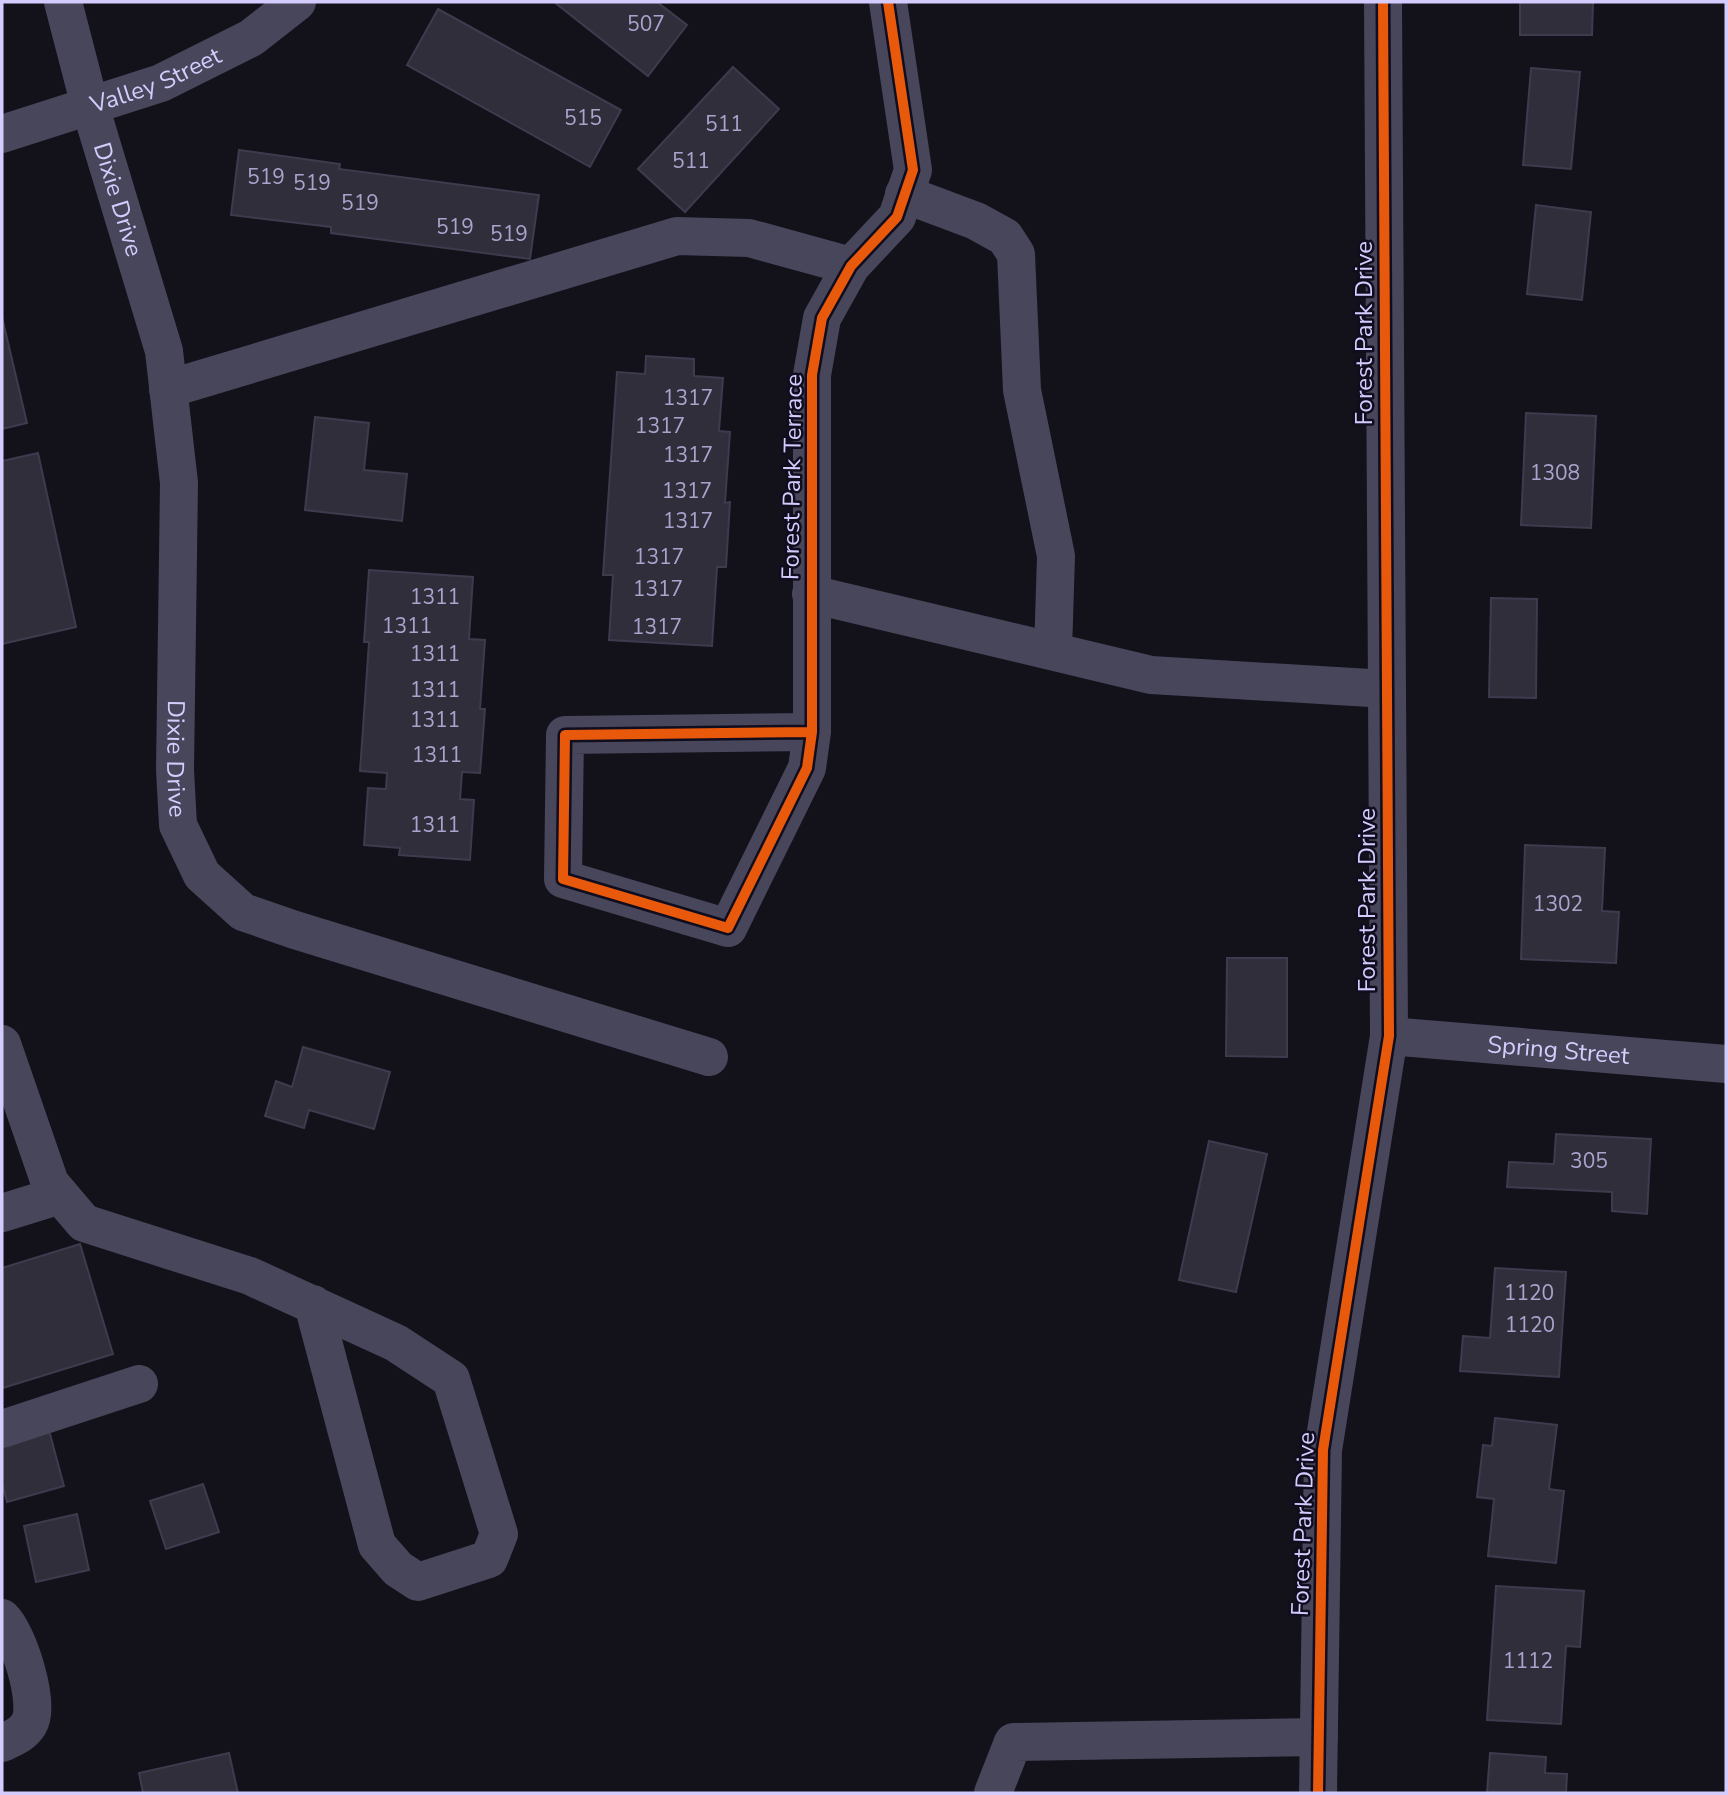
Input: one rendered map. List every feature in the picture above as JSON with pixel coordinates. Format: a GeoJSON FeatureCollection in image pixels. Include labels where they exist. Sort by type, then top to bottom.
{"type":"FeatureCollection","features":[{"type":"Feature","properties":{"kind":"street","name":"Dixie Drive"},"geometry":{"type":"LineString","coordinates":[[63,2],[90,106],[163,351],[179,483],[175,770],[178,825],[202,875],[243,912],[709,1057]]}},
{"type":"Feature","properties":{"kind":"street","name":"Valley Street"},"geometry":{"type":"LineString","coordinates":[[2,134],[161,83],[251,38],[297,2]]}},
{"type":"Feature","properties":{"kind":"street","name":"Forest Park Terrace"},"geometry":{"type":"LineString","coordinates":[[812,732],[565,736],[563,879],[728,928],[807,768],[812,732],[812,375],[821,318],[851,266],[897,217],[913,170],[888,2]]}},
{"type":"Feature","properties":{"kind":"street","name":"Forest Park Drive"},"geometry":{"type":"LineString","coordinates":[[1318,1793],[1323,1450],[1389,1037],[1382,2]]}},
{"type":"Feature","properties":{"kind":"street"},"geometry":{"type":"LineString","coordinates":[[904,194],[976,221],[1005,237],[1016,254],[1023,390],[1056,556],[1053,652]]}},
{"type":"Feature","properties":{"kind":"street"},"geometry":{"type":"LineString","coordinates":[[168,389],[677,236],[749,238],[851,266]]}},
{"type":"Feature","properties":{"kind":"street","name":"Forest Park Terrace"},"geometry":{"type":"LineString","coordinates":[[811,594],[1151,675],[1387,689]]}},
{"type":"Feature","properties":{"kind":"street","name":"Spring Street"},"geometry":{"type":"LineString","coordinates":[[1389,1037],[1726,1064]]}},
{"type":"Feature","properties":{"kind":"street"},"geometry":{"type":"LineString","coordinates":[[2,1044],[50,1183],[84,1223],[250,1276],[313,1304],[396,1343],[451,1379],[499,1534],[489,1559],[418,1581],[398,1569],[377,1545],[313,1304]]}},
{"type":"Feature","properties":{"kind":"street"},"geometry":{"type":"LineString","coordinates":[[2,1213],[60,1195]]}},
{"type":"Feature","properties":{"kind":"street"},"geometry":{"type":"LineString","coordinates":[[2,1429],[139,1384]]}},
{"type":"Feature","properties":{"kind":"street"},"geometry":{"type":"LineString","coordinates":[[5,1621],[17,1644],[33,1705],[16,1732]]}},
{"type":"Feature","properties":{"kind":"street"},"geometry":{"type":"LineString","coordinates":[[993,1793],[1013,1742],[1319,1737]]}},
{"type":"Feature","properties":{"kind":"building"},"geometry":{"type":"Polygon","coordinates":[[[554,2],[657,2],[687,25],[648,76],[554,2]]]}},
{"type":"Feature","properties":{"kind":"building"},"geometry":{"type":"Polygon","coordinates":[[[1520,2],[1593,2],[1592,35],[1520,35],[1520,2]]]}},
{"type":"Feature","properties":{"kind":"building"},"geometry":{"type":"Polygon","coordinates":[[[438,9],[621,110],[590,167],[407,65],[438,9]]]}},
{"type":"Feature","properties":{"kind":"building"},"geometry":{"type":"Polygon","coordinates":[[[733,67],[779,109],[685,212],[638,169],[733,67]]]}},
{"type":"Feature","properties":{"kind":"building"},"geometry":{"type":"Polygon","coordinates":[[[1531,68],[1580,72],[1571,169],[1523,165],[1531,68]]]}},
{"type":"Feature","properties":{"kind":"building"},"geometry":{"type":"Polygon","coordinates":[[[239,150],[340,164],[339,169],[539,195],[530,259],[331,233],[331,227],[231,215],[239,150]]]}},
{"type":"Feature","properties":{"kind":"building"},"geometry":{"type":"Polygon","coordinates":[[[1536,205],[1591,212],[1582,300],[1527,294],[1536,205]]]}},
{"type":"Feature","properties":{"kind":"building"},"geometry":{"type":"Polygon","coordinates":[[[2,317],[27,423],[2,429],[2,317]]]}},
{"type":"Feature","properties":{"kind":"building"},"geometry":{"type":"Polygon","coordinates":[[[646,356],[694,359],[694,376],[723,378],[719,431],[730,432],[725,503],[730,502],[726,567],[717,567],[712,646],[609,640],[613,575],[603,575],[617,372],[645,374],[646,356]]]}},
{"type":"Feature","properties":{"kind":"building"},"geometry":{"type":"Polygon","coordinates":[[[1526,413],[1596,416],[1591,528],[1521,525],[1526,413]]]}},
{"type":"Feature","properties":{"kind":"building"},"geometry":{"type":"Polygon","coordinates":[[[315,417],[369,423],[364,470],[407,474],[402,521],[305,510],[315,417]]]}},
{"type":"Feature","properties":{"kind":"building"},"geometry":{"type":"Polygon","coordinates":[[[38,453],[76,627],[2,644],[2,461],[38,453]]]}},
{"type":"Feature","properties":{"kind":"building"},"geometry":{"type":"Polygon","coordinates":[[[369,570],[473,577],[469,639],[485,640],[480,709],[485,709],[480,773],[462,772],[460,799],[474,800],[470,860],[399,855],[400,848],[364,845],[368,788],[386,789],[387,773],[360,771],[369,642],[364,642],[369,570]]]}},
{"type":"Feature","properties":{"kind":"building"},"geometry":{"type":"Polygon","coordinates":[[[1491,598],[1537,599],[1536,698],[1489,697],[1491,598]]]}},
{"type":"Feature","properties":{"kind":"building"},"geometry":{"type":"Polygon","coordinates":[[[1525,845],[1605,848],[1602,911],[1619,912],[1616,963],[1521,959],[1525,845]]]}},
{"type":"Feature","properties":{"kind":"building"},"geometry":{"type":"Polygon","coordinates":[[[1227,958],[1287,958],[1287,1057],[1226,1056],[1227,958]]]}},
{"type":"Feature","properties":{"kind":"building"},"geometry":{"type":"Polygon","coordinates":[[[303,1047],[390,1072],[374,1129],[309,1110],[304,1128],[265,1116],[276,1081],[292,1087],[303,1047]]]}},
{"type":"Feature","properties":{"kind":"building"},"geometry":{"type":"Polygon","coordinates":[[[1556,1134],[1651,1139],[1647,1214],[1612,1211],[1612,1192],[1507,1187],[1509,1162],[1554,1164],[1556,1134]]]}},
{"type":"Feature","properties":{"kind":"building"},"geometry":{"type":"Polygon","coordinates":[[[1209,1141],[1267,1154],[1236,1292],[1179,1280],[1209,1141]]]}},
{"type":"Feature","properties":{"kind":"building"},"geometry":{"type":"Polygon","coordinates":[[[80,1244],[113,1354],[3,1388],[2,1268],[80,1244]]]}},
{"type":"Feature","properties":{"kind":"building"},"geometry":{"type":"Polygon","coordinates":[[[1495,1268],[1566,1272],[1559,1377],[1460,1371],[1463,1336],[1490,1338],[1495,1268]]]}},
{"type":"Feature","properties":{"kind":"building"},"geometry":{"type":"Polygon","coordinates":[[[1495,1418],[1557,1425],[1549,1489],[1564,1491],[1556,1563],[1488,1556],[1494,1499],[1477,1497],[1483,1445],[1492,1446],[1495,1418]]]}},
{"type":"Feature","properties":{"kind":"building"},"geometry":{"type":"Polygon","coordinates":[[[47,1423],[64,1486],[7,1502],[2,1483],[2,1436],[47,1423]]]}},
{"type":"Feature","properties":{"kind":"building"},"geometry":{"type":"Polygon","coordinates":[[[203,1484],[219,1532],[166,1549],[150,1501],[203,1484]]]}},
{"type":"Feature","properties":{"kind":"building"},"geometry":{"type":"Polygon","coordinates":[[[77,1514],[89,1570],[36,1582],[24,1526],[77,1514]]]}},
{"type":"Feature","properties":{"kind":"building"},"geometry":{"type":"Polygon","coordinates":[[[1496,1586],[1584,1591],[1580,1647],[1566,1646],[1561,1724],[1487,1720],[1496,1586]]]}},
{"type":"Feature","properties":{"kind":"building"},"geometry":{"type":"Polygon","coordinates":[[[229,1753],[238,1793],[143,1793],[139,1773],[229,1753]]]}},
{"type":"Feature","properties":{"kind":"building"},"geometry":{"type":"Polygon","coordinates":[[[1490,1753],[1546,1757],[1545,1773],[1567,1774],[1566,1793],[1487,1793],[1490,1753]]]}},
{"type":"Feature","properties":{"kind":"cycle path"},"geometry":{"type":"LineString","coordinates":[[812,732],[565,735],[563,879],[728,928],[807,768],[812,732],[812,375],[822,318],[851,266],[897,217],[913,170],[888,2]]}},
{"type":"Feature","properties":{"kind":"cycle path"},"geometry":{"type":"LineString","coordinates":[[1318,1793],[1323,1450],[1389,1036],[1383,2]]}}]}
